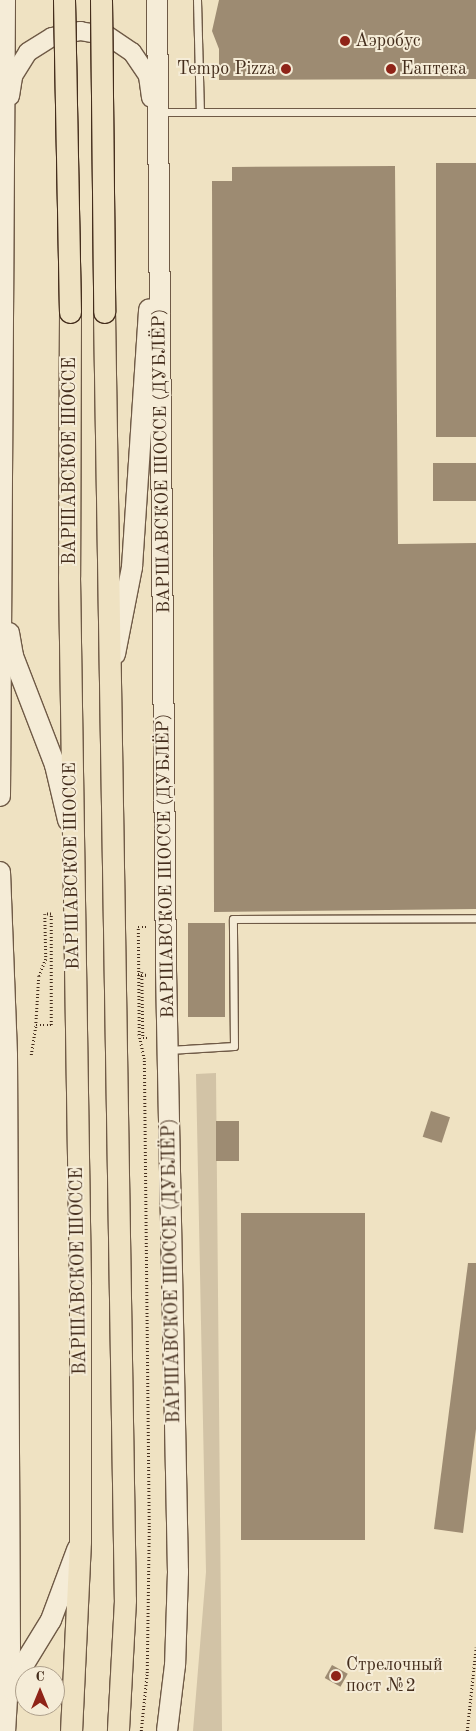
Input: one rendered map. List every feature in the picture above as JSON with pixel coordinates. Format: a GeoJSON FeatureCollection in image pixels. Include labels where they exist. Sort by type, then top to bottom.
{"type":"FeatureCollection","features":[{"type":"Feature","properties":{"kind":"main road"},"geometry":{"type":"LineString","coordinates":[[0,796],[5,0]]}},
{"type":"Feature","properties":{"kind":"main road","name":"ВАРШАВСКОЕ ШОССЕ"},"geometry":{"type":"LineString","coordinates":[[64,0],[70,312],[72,837],[80,1293],[80,1541],[71,1731]]}},
{"type":"Feature","properties":{"kind":"main road","name":"ВАРШАВСКОЕ ШОССЕ"},"geometry":{"type":"LineString","coordinates":[[100,0],[125,1600],[118,1731]]}},
{"type":"Feature","properties":{"kind":"main road","name":"ВАРШАВСКОЕ ШОССЕ (ДУБЛЁР)"},"geometry":{"type":"LineString","coordinates":[[157,0],[168,1050],[178,1572],[175,1665],[167,1731]]}},
{"type":"Feature","properties":{"kind":"main road"},"geometry":{"type":"LineString","coordinates":[[110,677],[132,567],[151,284],[160,194]]}},
{"type":"Feature","properties":{"kind":"main road"},"geometry":{"type":"LineString","coordinates":[[0,587],[13,656],[55,765],[72,837]]}},
{"type":"Feature","properties":{"kind":"main road"},"geometry":{"type":"LineString","coordinates":[[0,872],[7,1056],[10,1648],[5,1731]]}},
{"type":"Feature","properties":{"kind":"main road"},"geometry":{"type":"LineString","coordinates":[[8,1705],[21,1669],[51,1620],[80,1541]]}},
{"type":"Feature","properties":{"kind":"street"},"geometry":{"type":"LineString","coordinates":[[4,143],[13,76],[19,64],[28,52],[46,40],[66,32],[80,31],[94,32],[114,40],[132,52],[141,63],[148,76],[158,143]]}},
{"type":"Feature","properties":{"kind":"lane"},"geometry":{"type":"LineString","coordinates":[[197,0],[200,111]]}},
{"type":"Feature","properties":{"kind":"lane"},"geometry":{"type":"LineString","coordinates":[[159,112],[476,112]]}},
{"type":"Feature","properties":{"kind":"lane"},"geometry":{"type":"LineString","coordinates":[[168,1050],[234,1046],[233,919],[476,918]]}},
{"type":"Feature","properties":{"kind":"path"},"geometry":{"type":"LineString","coordinates":[[31,1055],[36,1025],[40,976],[46,959],[45,914],[51,914],[51,1025],[36,1025]]}},
{"type":"Feature","properties":{"kind":"path"},"geometry":{"type":"LineString","coordinates":[[142,926],[138,927],[143,1038]]}},
{"type":"Feature","properties":{"kind":"path"},"geometry":{"type":"LineString","coordinates":[[141,973],[148,974],[148,980]]}},
{"type":"Feature","properties":{"kind":"path"},"geometry":{"type":"LineString","coordinates":[[141,973],[139,1035],[144,1059],[149,1527],[147,1673],[141,1731]]}},
{"type":"Feature","properties":{"kind":"path"},"geometry":{"type":"LineString","coordinates":[[467,1731],[476,1647]]}},
{"type":"Feature","properties":{"kind":"shaded area"},"geometry":{"type":"Polygon","coordinates":[[[216,1073],[222,1731],[193,1731],[206,1572],[196,1074],[216,1073]]]}},
{"type":"Feature","properties":{"kind":"building","name":"Аэробус"},"geometry":{"type":"Polygon","coordinates":[[[219,0],[476,0],[476,79],[219,80],[219,49],[212,31],[219,0]]]}},
{"type":"Feature","properties":{"kind":"building"},"geometry":{"type":"Polygon","coordinates":[[[436,163],[476,163],[476,437],[436,437],[436,163]]]}},
{"type":"Feature","properties":{"kind":"building"},"geometry":{"type":"Polygon","coordinates":[[[395,166],[398,544],[476,543],[476,909],[214,912],[212,181],[232,181],[232,167],[395,166]]]}},
{"type":"Feature","properties":{"kind":"building"},"geometry":{"type":"Polygon","coordinates":[[[433,463],[476,463],[476,501],[433,501],[433,463]]]}},
{"type":"Feature","properties":{"kind":"building"},"geometry":{"type":"Polygon","coordinates":[[[188,923],[225,923],[225,1017],[188,1017],[188,923]]]}},
{"type":"Feature","properties":{"kind":"building"},"geometry":{"type":"Polygon","coordinates":[[[431,1111],[450,1117],[442,1143],[423,1137],[431,1111]]]}},
{"type":"Feature","properties":{"kind":"building"},"geometry":{"type":"Polygon","coordinates":[[[216,1121],[239,1121],[239,1161],[216,1161],[216,1121]]]}},
{"type":"Feature","properties":{"kind":"building"},"geometry":{"type":"Polygon","coordinates":[[[241,1213],[365,1213],[365,1540],[241,1540],[241,1213]]]}},
{"type":"Feature","properties":{"kind":"building"},"geometry":{"type":"Polygon","coordinates":[[[468,1263],[476,1263],[476,1429],[463,1533],[434,1529],[468,1263]]]}},
{"type":"Feature","properties":{"kind":"building","name":"Стрелочный пост №2"},"geometry":{"type":"Polygon","coordinates":[[[332,1665],[348,1674],[340,1687],[325,1678],[332,1665]]]}},
{"type":"Feature","properties":{"kind":"place","name":"Аэробус"},"geometry":{"type":"Point","coordinates":[345,41]}},
{"type":"Feature","properties":{"kind":"place","name":"Tempo Pizza"},"geometry":{"type":"Point","coordinates":[286,69]}},
{"type":"Feature","properties":{"kind":"place","name":"Еаптека"},"geometry":{"type":"Point","coordinates":[391,69]}},
{"type":"Feature","properties":{"kind":"place","name":"Стрелочный пост №2"},"geometry":{"type":"Point","coordinates":[336,1676]}}]}
